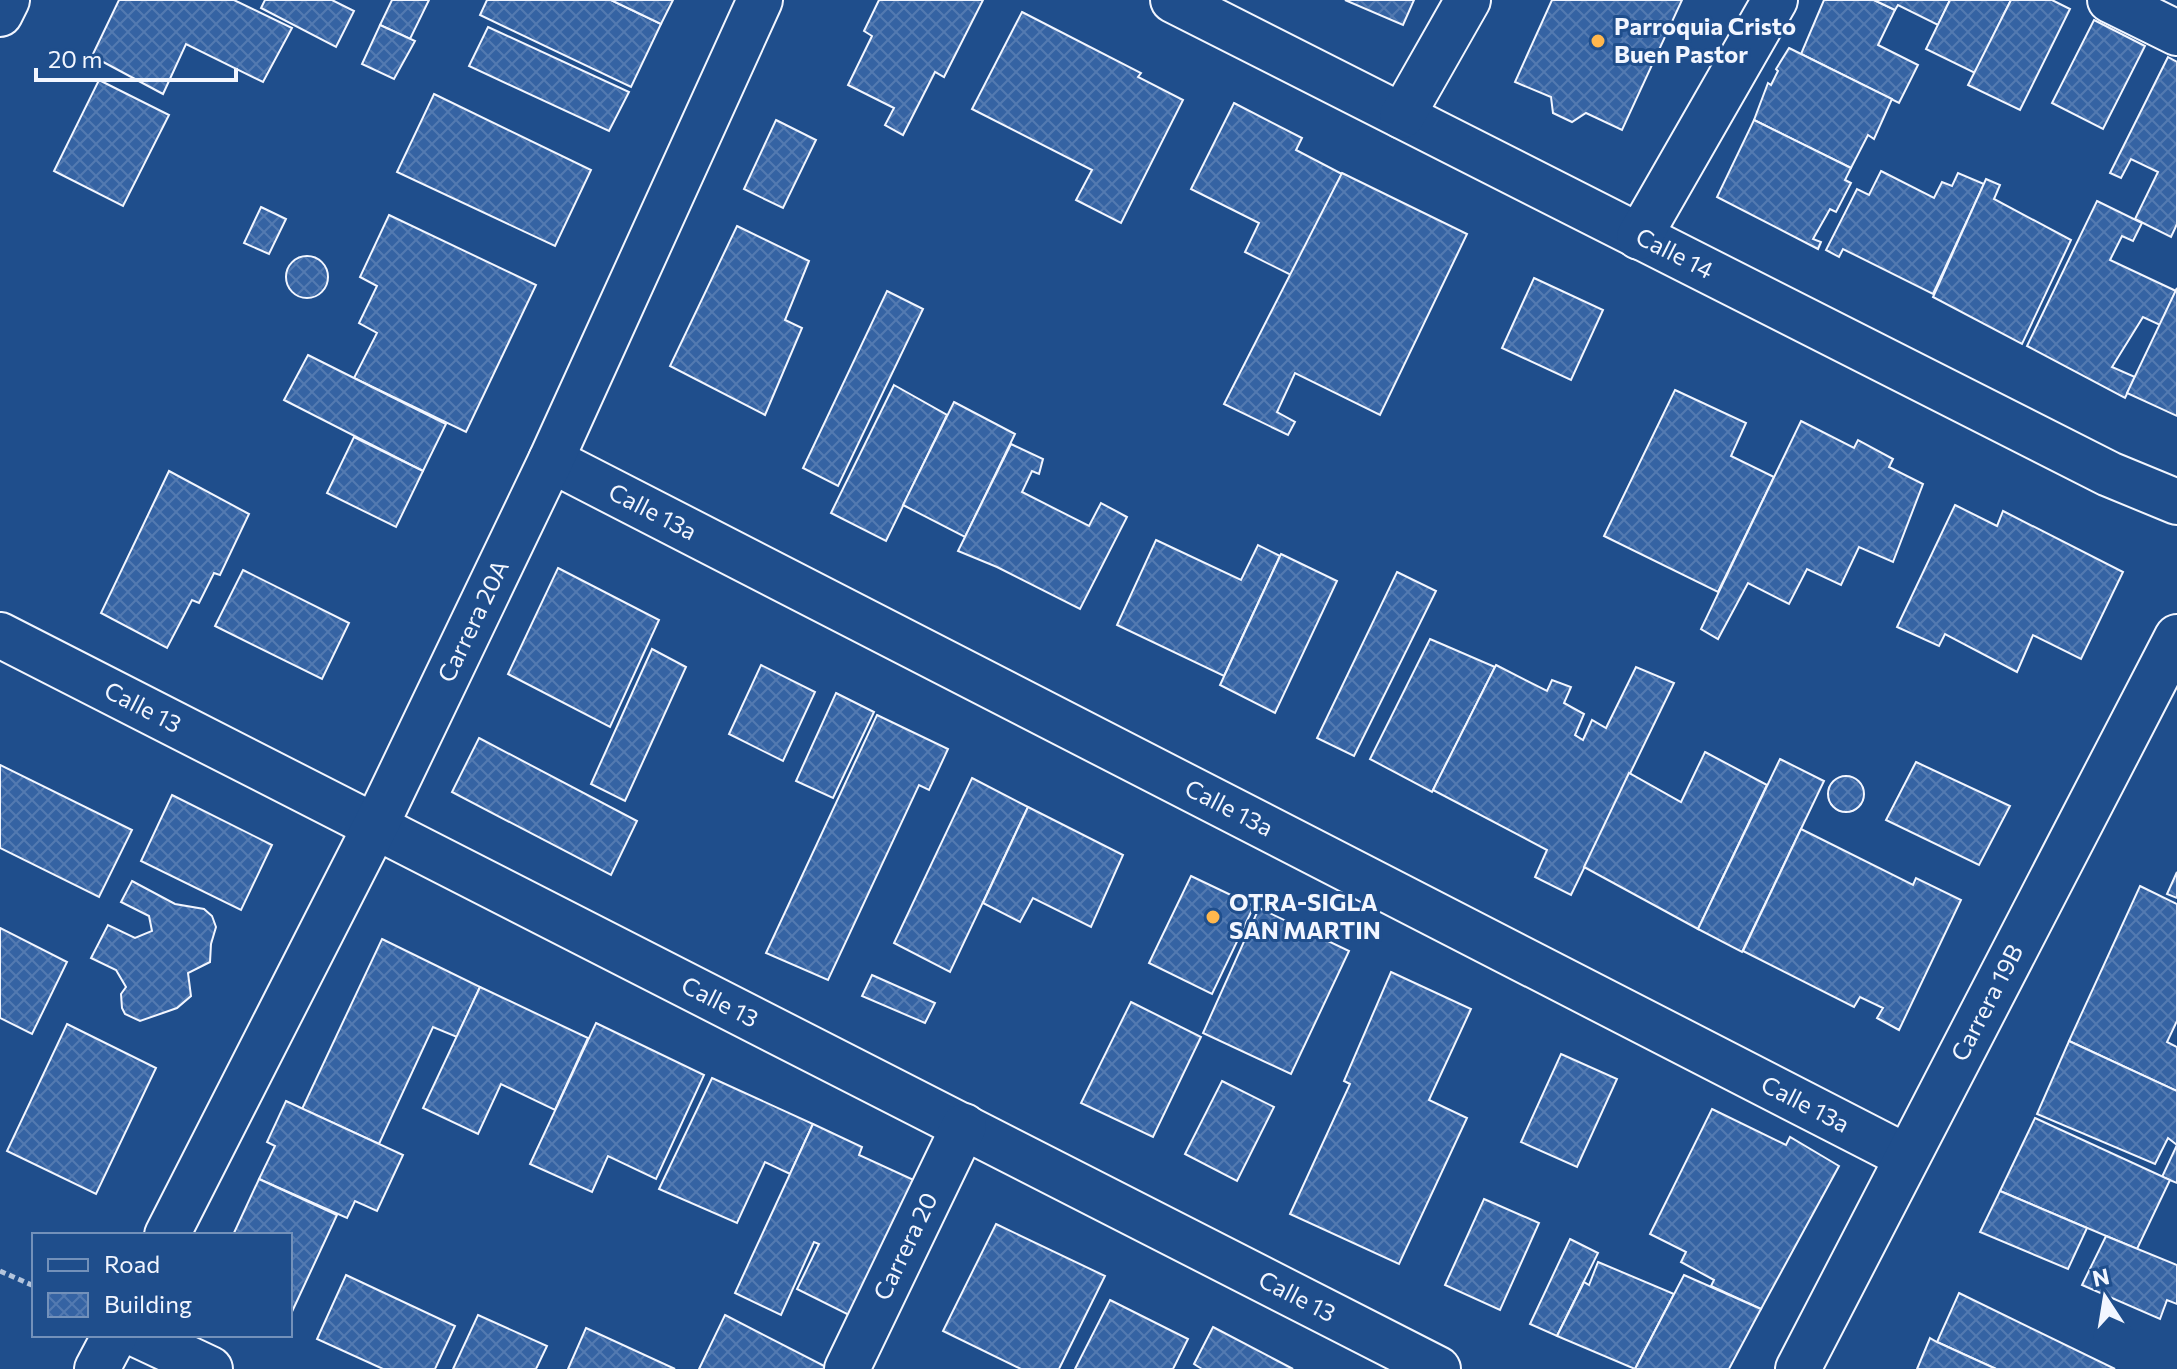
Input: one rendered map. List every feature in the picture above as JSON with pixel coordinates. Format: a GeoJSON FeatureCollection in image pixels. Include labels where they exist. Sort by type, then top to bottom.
{"type":"FeatureCollection","features":[{"type":"Feature","properties":{"kind":"street"},"geometry":{"type":"LineString","coordinates":[[0,14],[7,0]]}},
{"type":"Feature","properties":{"kind":"street","name":"Carrera 20A"},"geometry":{"type":"LineString","coordinates":[[168,1233],[376,825],[551,460],[760,0]]}},
{"type":"Feature","properties":{"kind":"street","name":"Calle 14"},"geometry":{"type":"LineString","coordinates":[[1173,0],[2109,474],[2177,502]]}},
{"type":"Feature","properties":{"kind":"street"},"geometry":{"type":"LineString","coordinates":[[1402,116],[1468,0]]}},
{"type":"Feature","properties":{"kind":"street"},"geometry":{"type":"LineString","coordinates":[[1639,237],[1775,0]]}},
{"type":"Feature","properties":{"kind":"street"},"geometry":{"type":"LineString","coordinates":[[2110,0],[2177,33]]}},
{"type":"Feature","properties":{"kind":"street","name":"Calle 13a"},"geometry":{"type":"LineString","coordinates":[[551,460],[1907,1157]]}},
{"type":"Feature","properties":{"kind":"street","name":"Calle 13"},"geometry":{"type":"LineString","coordinates":[[0,635],[1438,1369]]}},
{"type":"Feature","properties":{"kind":"street","name":"Carrera 19B"},"geometry":{"type":"LineString","coordinates":[[1798,1369],[2177,637]]}},
{"type":"Feature","properties":{"kind":"street","name":"Carrera 20"},"geometry":{"type":"LineString","coordinates":[[847,1369],[964,1126]]}},
{"type":"Feature","properties":{"kind":"street"},"geometry":{"type":"LineString","coordinates":[[97,1369],[114,1337]]}},
{"type":"Feature","properties":{"kind":"street"},"geometry":{"type":"LineString","coordinates":[[142,1337],[210,1369]]}},
{"type":"Feature","properties":{"kind":"path"},"geometry":{"type":"LineString","coordinates":[[0,1271],[32,1285]]}},
{"type":"Feature","properties":{"kind":"building"},"geometry":{"type":"Polygon","coordinates":[[[119,0],[234,0],[292,28],[263,82],[186,44],[163,94],[92,56],[119,0]]]}},
{"type":"Feature","properties":{"kind":"building"},"geometry":{"type":"Polygon","coordinates":[[[265,0],[332,0],[354,11],[336,47],[261,8],[265,0]]]}},
{"type":"Feature","properties":{"kind":"building"},"geometry":{"type":"Polygon","coordinates":[[[392,0],[429,0],[410,39],[380,25],[392,0]]]}},
{"type":"Feature","properties":{"kind":"building"},"geometry":{"type":"Polygon","coordinates":[[[487,0],[611,0],[661,24],[631,87],[480,15],[487,0]]]}},
{"type":"Feature","properties":{"kind":"building"},"geometry":{"type":"Polygon","coordinates":[[[611,0],[673,0],[661,24],[611,0]]]}},
{"type":"Feature","properties":{"kind":"building"},"geometry":{"type":"Polygon","coordinates":[[[879,0],[983,0],[944,77],[935,72],[903,135],[885,125],[894,108],[848,85],[872,36],[864,31],[879,0]]]}},
{"type":"Feature","properties":{"kind":"building"},"geometry":{"type":"Polygon","coordinates":[[[1345,0],[1414,0],[1403,25],[1345,0]]]}},
{"type":"Feature","properties":{"kind":"building","name":"Parroquia Cristo Buen Pastor"},"geometry":{"type":"Polygon","coordinates":[[[1552,0],[1682,0],[1622,130],[1586,113],[1572,122],[1553,113],[1551,97],[1515,82],[1552,0]]]}},
{"type":"Feature","properties":{"kind":"building"},"geometry":{"type":"Polygon","coordinates":[[[1824,0],[1874,0],[1895,10],[1878,45],[1918,65],[1899,103],[1801,54],[1824,0]]]}},
{"type":"Feature","properties":{"kind":"building"},"geometry":{"type":"Polygon","coordinates":[[[1874,0],[1950,0],[1938,25],[1898,5],[1895,10],[1874,0]]]}},
{"type":"Feature","properties":{"kind":"building"},"geometry":{"type":"Polygon","coordinates":[[[1950,0],[2011,0],[1975,73],[1926,49],[1950,0]]]}},
{"type":"Feature","properties":{"kind":"building"},"geometry":{"type":"Polygon","coordinates":[[[2011,0],[2052,0],[2070,9],[2020,110],[1968,85],[2011,0]]]}},
{"type":"Feature","properties":{"kind":"building"},"geometry":{"type":"Polygon","coordinates":[[[1022,12],[1141,73],[1138,77],[1183,100],[1121,223],[1076,200],[1092,170],[972,109],[1022,12]]]}},
{"type":"Feature","properties":{"kind":"building"},"geometry":{"type":"Polygon","coordinates":[[[2094,20],[2145,46],[2103,129],[2052,103],[2094,20]]]}},
{"type":"Feature","properties":{"kind":"building"},"geometry":{"type":"Polygon","coordinates":[[[380,25],[415,41],[394,79],[362,64],[380,25]]]}},
{"type":"Feature","properties":{"kind":"building"},"geometry":{"type":"Polygon","coordinates":[[[488,27],[629,92],[609,131],[469,66],[488,27]]]}},
{"type":"Feature","properties":{"kind":"building"},"geometry":{"type":"Polygon","coordinates":[[[1789,48],[1892,99],[1874,139],[1868,135],[1851,168],[1754,120],[1768,83],[1771,85],[1778,71],[1776,69],[1789,48]]]}},
{"type":"Feature","properties":{"kind":"building"},"geometry":{"type":"Polygon","coordinates":[[[2168,57],[2177,62],[2177,224],[2171,237],[2135,219],[2158,172],[2131,159],[2121,178],[2110,173],[2168,57]]]}},
{"type":"Feature","properties":{"kind":"building"},"geometry":{"type":"Polygon","coordinates":[[[99,80],[169,115],[123,206],[54,171],[99,80]]]}},
{"type":"Feature","properties":{"kind":"building"},"geometry":{"type":"Polygon","coordinates":[[[434,94],[591,170],[555,246],[397,172],[434,94]]]}},
{"type":"Feature","properties":{"kind":"building"},"geometry":{"type":"Polygon","coordinates":[[[1234,103],[1302,138],[1296,150],[1342,174],[1291,275],[1245,252],[1259,223],[1191,189],[1234,103]]]}},
{"type":"Feature","properties":{"kind":"building"},"geometry":{"type":"Polygon","coordinates":[[[776,120],[816,140],[783,208],[744,189],[776,120]]]}},
{"type":"Feature","properties":{"kind":"building"},"geometry":{"type":"Polygon","coordinates":[[[1754,120],[1851,168],[1845,180],[1851,183],[1836,212],[1830,209],[1813,239],[1821,242],[1818,249],[1717,197],[1754,120]]]}},
{"type":"Feature","properties":{"kind":"building"},"geometry":{"type":"Polygon","coordinates":[[[1881,171],[1934,198],[1942,182],[1952,186],[1958,173],[1984,184],[1933,294],[1843,249],[1839,257],[1826,250],[1857,189],[1869,195],[1881,171]]]}},
{"type":"Feature","properties":{"kind":"building"},"geometry":{"type":"Polygon","coordinates":[[[1342,173],[1467,234],[1380,415],[1295,373],[1277,412],[1295,422],[1288,435],[1224,404],[1342,173]]]}},
{"type":"Feature","properties":{"kind":"building"},"geometry":{"type":"Polygon","coordinates":[[[1986,179],[2000,185],[1994,199],[2071,240],[2022,344],[1933,297],[1986,179]]]}},
{"type":"Feature","properties":{"kind":"building"},"geometry":{"type":"Polygon","coordinates":[[[2097,201],[2142,223],[2133,241],[2122,236],[2110,260],[2176,291],[2160,325],[2143,317],[2112,367],[2135,377],[2125,398],[2027,346],[2097,201]]]}},
{"type":"Feature","properties":{"kind":"building"},"geometry":{"type":"Polygon","coordinates":[[[261,207],[286,219],[269,254],[244,243],[261,207]]]}},
{"type":"Feature","properties":{"kind":"building"},"geometry":{"type":"Polygon","coordinates":[[[389,215],[536,285],[466,432],[354,378],[377,333],[359,323],[377,286],[360,277],[389,215]]]}},
{"type":"Feature","properties":{"kind":"building"},"geometry":{"type":"Polygon","coordinates":[[[737,226],[809,261],[785,320],[802,328],[765,415],[670,366],[737,226]]]}},
{"type":"Feature","properties":{"kind":"building"},"geometry":{"type":"Polygon","coordinates":[[[307,256],[322,262],[328,277],[322,292],[307,298],[292,292],[286,277],[292,262],[307,256]]]}},
{"type":"Feature","properties":{"kind":"building"},"geometry":{"type":"Polygon","coordinates":[[[1534,278],[1603,310],[1571,380],[1502,348],[1534,278]]]}},
{"type":"Feature","properties":{"kind":"building"},"geometry":{"type":"Polygon","coordinates":[[[2177,288],[2177,416],[2127,393],[2177,288]]]}},
{"type":"Feature","properties":{"kind":"building"},"geometry":{"type":"Polygon","coordinates":[[[887,291],[923,309],[838,486],[803,468],[887,291]]]}},
{"type":"Feature","properties":{"kind":"building"},"geometry":{"type":"Polygon","coordinates":[[[308,355],[446,424],[423,471],[284,400],[308,355]]]}},
{"type":"Feature","properties":{"kind":"building"},"geometry":{"type":"Polygon","coordinates":[[[894,385],[947,415],[886,541],[831,513],[894,385]]]}},
{"type":"Feature","properties":{"kind":"building"},"geometry":{"type":"Polygon","coordinates":[[[1675,390],[1746,423],[1731,456],[1774,477],[1718,592],[1604,536],[1675,390]]]}},
{"type":"Feature","properties":{"kind":"building"},"geometry":{"type":"Polygon","coordinates":[[[954,402],[1015,434],[965,537],[903,505],[954,402]]]}},
{"type":"Feature","properties":{"kind":"building"},"geometry":{"type":"Polygon","coordinates":[[[1801,421],[1854,448],[1858,440],[1893,459],[1889,467],[1923,484],[1893,562],[1859,547],[1841,585],[1807,569],[1789,604],[1748,583],[1718,639],[1701,629],[1801,421]]]}},
{"type":"Feature","properties":{"kind":"building"},"geometry":{"type":"Polygon","coordinates":[[[354,437],[423,471],[396,527],[327,493],[354,437]]]}},
{"type":"Feature","properties":{"kind":"building"},"geometry":{"type":"Polygon","coordinates":[[[1011,444],[1043,459],[1039,474],[1032,471],[1022,492],[1089,526],[1101,503],[1127,517],[1080,609],[958,551],[1011,444]]]}},
{"type":"Feature","properties":{"kind":"building"},"geometry":{"type":"Polygon","coordinates":[[[169,471],[249,514],[220,575],[214,573],[199,603],[192,600],[167,648],[101,613],[169,471]]]}},
{"type":"Feature","properties":{"kind":"building"},"geometry":{"type":"Polygon","coordinates":[[[1955,505],[1997,526],[2003,511],[2123,572],[2081,659],[2033,635],[2017,672],[1945,634],[1939,646],[1897,627],[1955,505]]]}},
{"type":"Feature","properties":{"kind":"building"},"geometry":{"type":"Polygon","coordinates":[[[1156,540],[1241,580],[1258,545],[1280,556],[1224,676],[1117,625],[1156,540]]]}},
{"type":"Feature","properties":{"kind":"building"},"geometry":{"type":"Polygon","coordinates":[[[1281,554],[1337,581],[1275,713],[1220,685],[1281,554]]]}},
{"type":"Feature","properties":{"kind":"building"},"geometry":{"type":"Polygon","coordinates":[[[558,568],[659,620],[610,727],[508,674],[558,568]]]}},
{"type":"Feature","properties":{"kind":"building"},"geometry":{"type":"Polygon","coordinates":[[[243,570],[349,623],[322,679],[215,626],[243,570]]]}},
{"type":"Feature","properties":{"kind":"building"},"geometry":{"type":"Polygon","coordinates":[[[1397,572],[1436,591],[1354,756],[1317,738],[1397,572]]]}},
{"type":"Feature","properties":{"kind":"building"},"geometry":{"type":"Polygon","coordinates":[[[1430,639],[1495,667],[1432,792],[1370,759],[1430,639]]]}},
{"type":"Feature","properties":{"kind":"building"},"geometry":{"type":"Polygon","coordinates":[[[652,649],[686,667],[625,801],[591,784],[652,649]]]}},
{"type":"Feature","properties":{"kind":"building"},"geometry":{"type":"Polygon","coordinates":[[[761,665],[815,692],[783,761],[729,734],[761,665]]]}},
{"type":"Feature","properties":{"kind":"building"},"geometry":{"type":"Polygon","coordinates":[[[1496,665],[1547,691],[1552,680],[1571,687],[1564,703],[1584,714],[1575,735],[1583,740],[1592,720],[1606,728],[1636,667],[1674,683],[1571,895],[1535,877],[1547,850],[1433,790],[1496,665]]]}},
{"type":"Feature","properties":{"kind":"building"},"geometry":{"type":"Polygon","coordinates":[[[836,693],[874,712],[833,798],[796,781],[836,693]]]}},
{"type":"Feature","properties":{"kind":"building"},"geometry":{"type":"Polygon","coordinates":[[[877,715],[948,749],[929,790],[919,785],[828,980],[766,953],[877,715]]]}},
{"type":"Feature","properties":{"kind":"building"},"geometry":{"type":"Polygon","coordinates":[[[479,738],[637,821],[611,875],[452,792],[479,738]]]}},
{"type":"Feature","properties":{"kind":"building"},"geometry":{"type":"Polygon","coordinates":[[[1705,752],[1767,785],[1698,929],[1584,867],[1629,773],[1681,802],[1705,752]]]}},
{"type":"Feature","properties":{"kind":"building"},"geometry":{"type":"Polygon","coordinates":[[[1780,759],[1824,781],[1742,952],[1698,929],[1780,759]]]}},
{"type":"Feature","properties":{"kind":"building"},"geometry":{"type":"Polygon","coordinates":[[[1916,762],[2010,806],[1979,865],[1886,820],[1916,762]]]}},
{"type":"Feature","properties":{"kind":"building"},"geometry":{"type":"Polygon","coordinates":[[[0,765],[132,830],[99,897],[0,848],[0,765]]]}},
{"type":"Feature","properties":{"kind":"building"},"geometry":{"type":"Polygon","coordinates":[[[1846,776],[1858,782],[1864,794],[1858,806],[1846,812],[1834,806],[1828,794],[1834,782],[1846,776]]]}},
{"type":"Feature","properties":{"kind":"building"},"geometry":{"type":"Polygon","coordinates":[[[972,778],[1028,807],[950,972],[894,943],[972,778]]]}},
{"type":"Feature","properties":{"kind":"building"},"geometry":{"type":"Polygon","coordinates":[[[172,795],[272,845],[241,910],[141,861],[172,795]]]}},
{"type":"Feature","properties":{"kind":"building"},"geometry":{"type":"Polygon","coordinates":[[[1028,807],[1123,855],[1091,927],[1033,898],[1020,922],[983,903],[1028,807]]]}},
{"type":"Feature","properties":{"kind":"building"},"geometry":{"type":"Polygon","coordinates":[[[1801,829],[1913,885],[1916,878],[1961,900],[1899,1030],[1877,1018],[1883,1008],[1860,997],[1854,1007],[1743,951],[1801,829]]]}},
{"type":"Feature","properties":{"kind":"building"},"geometry":{"type":"Polygon","coordinates":[[[2177,872],[2177,898],[2167,894],[2177,872]]]}},
{"type":"Feature","properties":{"kind":"building"},"geometry":{"type":"Polygon","coordinates":[[[1191,876],[1254,906],[1212,994],[1149,963],[1191,876]]]}},
{"type":"Feature","properties":{"kind":"building"},"geometry":{"type":"Polygon","coordinates":[[[132,881],[175,904],[204,909],[212,916],[216,927],[210,962],[188,973],[191,996],[177,1008],[140,1021],[125,1014],[122,1008],[121,994],[126,987],[116,970],[91,958],[108,925],[135,938],[152,931],[149,916],[121,902],[132,881]]]}},
{"type":"Feature","properties":{"kind":"building"},"geometry":{"type":"Polygon","coordinates":[[[2140,886],[2177,904],[2177,1021],[2167,1042],[2177,1047],[2177,1091],[2069,1041],[2140,886]]]}},
{"type":"Feature","properties":{"kind":"building"},"geometry":{"type":"Polygon","coordinates":[[[1259,908],[1349,951],[1291,1074],[1203,1033],[1259,908]]]}},
{"type":"Feature","properties":{"kind":"building"},"geometry":{"type":"Polygon","coordinates":[[[0,928],[67,962],[32,1034],[0,1018],[0,928]]]}},
{"type":"Feature","properties":{"kind":"building"},"geometry":{"type":"Polygon","coordinates":[[[382,939],[480,987],[457,1037],[433,1027],[379,1144],[302,1109],[382,939]]]}},
{"type":"Feature","properties":{"kind":"building"},"geometry":{"type":"Polygon","coordinates":[[[1391,972],[1471,1009],[1429,1100],[1467,1118],[1399,1264],[1290,1214],[1350,1084],[1344,1081],[1391,972]]]}},
{"type":"Feature","properties":{"kind":"building"},"geometry":{"type":"Polygon","coordinates":[[[872,975],[935,1003],[925,1023],[862,996],[872,975]]]}},
{"type":"Feature","properties":{"kind":"building"},"geometry":{"type":"Polygon","coordinates":[[[480,987],[588,1038],[555,1110],[501,1084],[478,1134],[423,1108],[480,987]]]}},
{"type":"Feature","properties":{"kind":"building"},"geometry":{"type":"Polygon","coordinates":[[[1131,1002],[1201,1037],[1153,1137],[1081,1103],[1131,1002]]]}},
{"type":"Feature","properties":{"kind":"building"},"geometry":{"type":"Polygon","coordinates":[[[596,1023],[704,1075],[656,1179],[608,1156],[592,1192],[530,1164],[596,1023]]]}},
{"type":"Feature","properties":{"kind":"building"},"geometry":{"type":"Polygon","coordinates":[[[67,1024],[156,1068],[96,1194],[7,1151],[67,1024]]]}},
{"type":"Feature","properties":{"kind":"building"},"geometry":{"type":"Polygon","coordinates":[[[2069,1041],[2177,1091],[2177,1145],[2168,1138],[2155,1164],[2037,1114],[2069,1041]]]}},
{"type":"Feature","properties":{"kind":"building"},"geometry":{"type":"Polygon","coordinates":[[[1561,1054],[1617,1079],[1577,1167],[1521,1142],[1561,1054]]]}},
{"type":"Feature","properties":{"kind":"building"},"geometry":{"type":"Polygon","coordinates":[[[712,1078],[813,1124],[790,1174],[765,1162],[737,1223],[659,1189],[712,1078]]]}},
{"type":"Feature","properties":{"kind":"building"},"geometry":{"type":"Polygon","coordinates":[[[1222,1081],[1274,1107],[1237,1181],[1185,1154],[1222,1081]]]}},
{"type":"Feature","properties":{"kind":"building"},"geometry":{"type":"Polygon","coordinates":[[[286,1101],[403,1155],[377,1211],[355,1201],[347,1218],[259,1179],[275,1146],[267,1142],[286,1101]]]}},
{"type":"Feature","properties":{"kind":"building"},"geometry":{"type":"Polygon","coordinates":[[[1712,1109],[1786,1145],[1790,1137],[1839,1166],[1761,1309],[1711,1286],[1714,1280],[1681,1262],[1686,1252],[1650,1234],[1712,1109]]]}},
{"type":"Feature","properties":{"kind":"building"},"geometry":{"type":"Polygon","coordinates":[[[2035,1118],[2170,1180],[2137,1249],[2000,1191],[2035,1118]]]}},
{"type":"Feature","properties":{"kind":"building"},"geometry":{"type":"Polygon","coordinates":[[[813,1124],[862,1147],[859,1155],[918,1182],[855,1318],[797,1289],[819,1244],[814,1242],[781,1315],[735,1293],[813,1124]]]}},
{"type":"Feature","properties":{"kind":"building"},"geometry":{"type":"Polygon","coordinates":[[[2177,1145],[2177,1183],[2162,1177],[2177,1145]]]}},
{"type":"Feature","properties":{"kind":"building"},"geometry":{"type":"Polygon","coordinates":[[[259,1179],[337,1215],[292,1312],[292,1233],[234,1233],[259,1179]]]}},
{"type":"Feature","properties":{"kind":"building"},"geometry":{"type":"Polygon","coordinates":[[[2000,1191],[2087,1228],[2068,1269],[1980,1232],[2000,1191]]]}},
{"type":"Feature","properties":{"kind":"building"},"geometry":{"type":"Polygon","coordinates":[[[1484,1199],[1539,1223],[1500,1310],[1445,1285],[1484,1199]]]}},
{"type":"Feature","properties":{"kind":"building"},"geometry":{"type":"Polygon","coordinates":[[[996,1224],[1105,1276],[1059,1369],[1021,1369],[943,1331],[996,1224]]]}},
{"type":"Feature","properties":{"kind":"building"},"geometry":{"type":"Polygon","coordinates":[[[2106,1236],[2177,1265],[2177,1304],[2167,1300],[2160,1319],[2082,1285],[2106,1236]]]}},
{"type":"Feature","properties":{"kind":"building"},"geometry":{"type":"Polygon","coordinates":[[[1570,1239],[1598,1253],[1557,1336],[1530,1324],[1570,1239]]]}},
{"type":"Feature","properties":{"kind":"building"},"geometry":{"type":"Polygon","coordinates":[[[1598,1262],[1674,1294],[1635,1369],[1557,1336],[1584,1282],[1589,1285],[1598,1262]]]}},
{"type":"Feature","properties":{"kind":"building"},"geometry":{"type":"Polygon","coordinates":[[[346,1275],[455,1326],[435,1369],[383,1369],[317,1339],[346,1275]]]}},
{"type":"Feature","properties":{"kind":"building"},"geometry":{"type":"Polygon","coordinates":[[[1684,1275],[1761,1309],[1729,1369],[1635,1369],[1684,1275]]]}},
{"type":"Feature","properties":{"kind":"building"},"geometry":{"type":"Polygon","coordinates":[[[1959,1293],[2115,1369],[1996,1369],[1937,1342],[1959,1293]]]}},
{"type":"Feature","properties":{"kind":"building"},"geometry":{"type":"Polygon","coordinates":[[[1110,1300],[1188,1339],[1173,1369],[1075,1369],[1110,1300]]]}},
{"type":"Feature","properties":{"kind":"building"},"geometry":{"type":"Polygon","coordinates":[[[478,1315],[547,1346],[536,1369],[453,1369],[478,1315]]]}},
{"type":"Feature","properties":{"kind":"building"},"geometry":{"type":"Polygon","coordinates":[[[725,1315],[830,1369],[699,1369],[725,1315]]]}},
{"type":"Feature","properties":{"kind":"building"},"geometry":{"type":"Polygon","coordinates":[[[1213,1327],[1293,1369],[1202,1369],[1194,1364],[1213,1327]]]}},
{"type":"Feature","properties":{"kind":"building"},"geometry":{"type":"Polygon","coordinates":[[[586,1328],[675,1369],[568,1369],[586,1328]]]}},
{"type":"Feature","properties":{"kind":"building"},"geometry":{"type":"Polygon","coordinates":[[[1930,1338],[1937,1342],[1996,1369],[1917,1369],[1930,1338]]]}},
{"type":"Feature","properties":{"kind":"place","name":"Parroquia Cristo Buen Pastor"},"geometry":{"type":"Point","coordinates":[1598,41]}},
{"type":"Feature","properties":{"kind":"place","name":"OTRA-SIGLA SAN MARTIN"},"geometry":{"type":"Point","coordinates":[1213,917]}}]}
